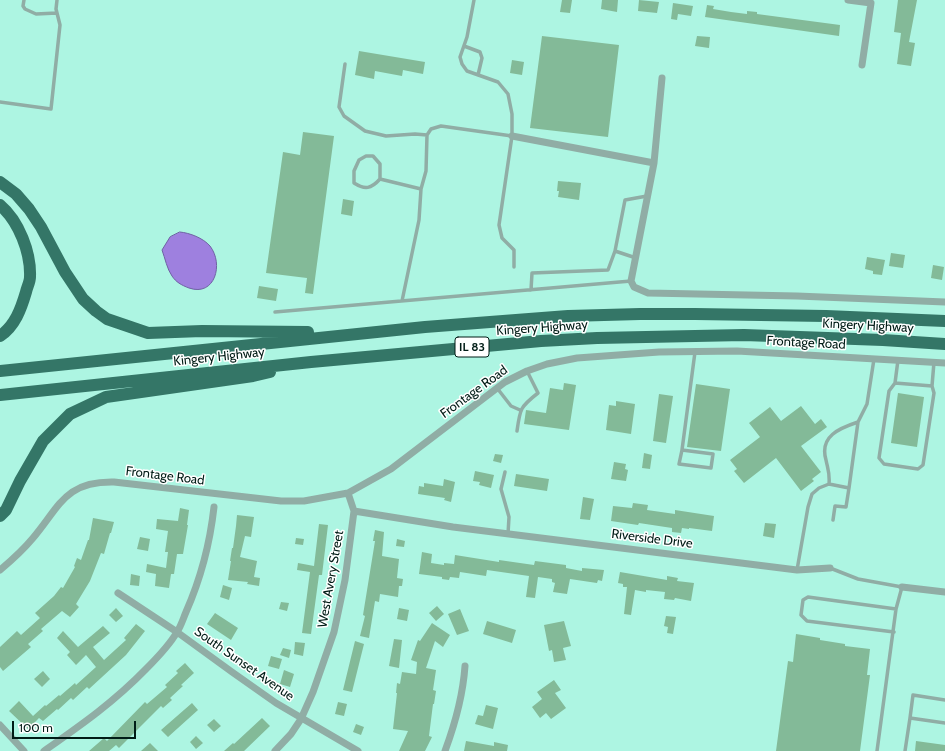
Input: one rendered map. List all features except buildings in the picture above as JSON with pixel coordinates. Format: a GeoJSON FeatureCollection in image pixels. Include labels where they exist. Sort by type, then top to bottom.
{"type":"FeatureCollection","features":[{"type":"Feature","properties":{"kind":"highway"},"geometry":{"type":"LineString","coordinates":[[0,182],[16,194],[29,209],[41,227],[65,272],[84,299],[107,319],[148,333],[202,331],[297,332],[426,327]]}},
{"type":"Feature","properties":{"kind":"highway"},"geometry":{"type":"LineString","coordinates":[[0,205],[16,224],[28,251],[30,279],[20,312],[6,332],[0,336]]}},
{"type":"Feature","properties":{"kind":"highway","name":"Kingery Highway"},"geometry":{"type":"LineString","coordinates":[[0,371],[426,327],[568,316],[640,314],[826,316],[945,321]]}},
{"type":"Feature","properties":{"kind":"highway","name":"Kingery Highway"},"geometry":{"type":"LineString","coordinates":[[0,395],[311,362],[541,341],[744,335],[821,337],[945,344]]}},
{"type":"Feature","properties":{"kind":"highway"},"geometry":{"type":"LineString","coordinates":[[0,516],[6,510],[20,481],[43,441],[70,414],[106,396],[253,376],[311,362]]}},
{"type":"Feature","properties":{"kind":"street"},"geometry":{"type":"LineString","coordinates":[[848,0],[871,2],[862,64]]}},
{"type":"Feature","properties":{"kind":"street"},"geometry":{"type":"LineString","coordinates":[[662,78],[654,163],[631,281],[634,287],[648,293],[797,296],[945,302]]}},
{"type":"Feature","properties":{"kind":"street"},"geometry":{"type":"LineString","coordinates":[[512,136],[654,163]]}},
{"type":"Feature","properties":{"kind":"street","name":"Frontage Road"},"geometry":{"type":"LineString","coordinates":[[0,570],[21,552],[59,504],[70,494],[84,486],[99,482],[114,482],[281,502],[304,501],[348,493],[391,469],[506,382],[527,371],[547,364],[576,358],[659,352],[737,351],[945,363]]}},
{"type":"Feature","properties":{"kind":"street","name":"West Avery Street"},"geometry":{"type":"LineString","coordinates":[[275,751],[292,734],[301,719],[314,692],[334,632],[345,580],[354,511],[348,493]]}},
{"type":"Feature","properties":{"kind":"street"},"geometry":{"type":"LineString","coordinates":[[44,751],[112,702],[162,653],[177,632],[192,598],[204,562],[209,543],[214,507]]}},
{"type":"Feature","properties":{"kind":"street","name":"Riverside Drive"},"geometry":{"type":"LineString","coordinates":[[354,511],[452,527],[797,570],[830,568]]}},
{"type":"Feature","properties":{"kind":"street","name":"Riverside Drive"},"geometry":{"type":"LineString","coordinates":[[902,587],[945,592]]}},
{"type":"Feature","properties":{"kind":"street","name":"South Sunset Avenue"},"geometry":{"type":"LineString","coordinates":[[118,593],[177,632],[301,719],[358,751]]}},
{"type":"Feature","properties":{"kind":"street"},"geometry":{"type":"LineString","coordinates":[[445,751],[453,727],[464,681],[465,666]]}},
{"type":"Feature","properties":{"kind":"street"},"geometry":{"type":"LineString","coordinates":[[0,725],[24,751]]}},
{"type":"Feature","properties":{"kind":"lane"},"geometry":{"type":"LineString","coordinates":[[24,0],[23,6],[25,9],[36,14],[57,13]]}},
{"type":"Feature","properties":{"kind":"lane"},"geometry":{"type":"LineString","coordinates":[[0,102],[51,109],[60,25],[56,9],[57,0]]}},
{"type":"Feature","properties":{"kind":"lane"},"geometry":{"type":"LineString","coordinates":[[474,0],[467,37],[460,57],[462,64],[467,71],[498,82],[508,94],[512,114],[512,136],[499,225],[502,238],[514,250],[514,267]]}},
{"type":"Feature","properties":{"kind":"lane"},"geometry":{"type":"LineString","coordinates":[[464,46],[480,52],[482,58],[478,75]]}},
{"type":"Feature","properties":{"kind":"lane"},"geometry":{"type":"LineString","coordinates":[[345,64],[339,107],[344,116],[366,131],[386,136],[415,134],[427,135]]}},
{"type":"Feature","properties":{"kind":"lane"},"geometry":{"type":"LineString","coordinates":[[402,301],[419,220],[421,189],[426,171],[427,135],[431,129],[441,126],[512,136]]}},
{"type":"Feature","properties":{"kind":"lane"},"geometry":{"type":"LineString","coordinates":[[366,156],[373,156],[380,164],[380,179],[370,187],[362,188],[354,183],[354,172],[359,160],[366,156]]}},
{"type":"Feature","properties":{"kind":"lane"},"geometry":{"type":"LineString","coordinates":[[380,179],[421,189]]}},
{"type":"Feature","properties":{"kind":"lane"},"geometry":{"type":"LineString","coordinates":[[531,290],[532,273],[608,270],[615,251],[625,200],[648,196]]}},
{"type":"Feature","properties":{"kind":"lane"},"geometry":{"type":"LineString","coordinates":[[615,251],[636,258]]}},
{"type":"Feature","properties":{"kind":"lane"},"geometry":{"type":"LineString","coordinates":[[275,312],[631,281]]}},
{"type":"Feature","properties":{"kind":"lane"},"geometry":{"type":"LineString","coordinates":[[682,450],[713,454],[711,468],[679,464],[695,352]]}},
{"type":"Feature","properties":{"kind":"lane"},"geometry":{"type":"LineString","coordinates":[[833,520],[836,506],[846,507],[858,422],[867,404],[874,359]]}},
{"type":"Feature","properties":{"kind":"lane"},"geometry":{"type":"LineString","coordinates":[[898,360],[895,383],[889,391],[880,458],[884,464],[918,468],[923,465],[934,393],[932,386],[934,362]]}},
{"type":"Feature","properties":{"kind":"lane"},"geometry":{"type":"LineString","coordinates":[[517,431],[520,410],[525,403],[538,393],[527,371]]}},
{"type":"Feature","properties":{"kind":"lane"},"geometry":{"type":"LineString","coordinates":[[895,383],[932,386]]}},
{"type":"Feature","properties":{"kind":"lane"},"geometry":{"type":"LineString","coordinates":[[497,388],[511,406],[520,410]]}},
{"type":"Feature","properties":{"kind":"lane"},"geometry":{"type":"LineString","coordinates":[[829,484],[830,473],[824,448],[830,437],[840,428],[858,422]]}},
{"type":"Feature","properties":{"kind":"lane"},"geometry":{"type":"LineString","coordinates":[[505,472],[501,489],[509,517],[508,534]]}},
{"type":"Feature","properties":{"kind":"lane"},"geometry":{"type":"LineString","coordinates":[[797,570],[808,507],[812,494],[819,488],[829,484],[849,488]]}},
{"type":"Feature","properties":{"kind":"lane","name":"Riverside Drive"},"geometry":{"type":"LineString","coordinates":[[830,568],[858,579],[902,587]]}},
{"type":"Feature","properties":{"kind":"lane"},"geometry":{"type":"LineString","coordinates":[[877,751],[896,609],[902,587]]}},
{"type":"Feature","properties":{"kind":"lane"},"geometry":{"type":"LineString","coordinates":[[894,632],[807,621],[801,615],[803,600],[808,597],[896,609]]}},
{"type":"Feature","properties":{"kind":"lane"},"geometry":{"type":"LineString","coordinates":[[905,751],[912,695],[945,700]]}},
{"type":"Feature","properties":{"kind":"lane"},"geometry":{"type":"LineString","coordinates":[[910,718],[945,723]]}},
{"type":"Feature","properties":{"kind":"shaded area"},"geometry":{"type":"Polygon","coordinates":[[[180,232],[188,233],[200,238],[210,246],[214,253],[216,270],[211,283],[205,288],[198,290],[184,286],[175,280],[169,270],[162,250],[170,237],[180,232]]]}}]}
